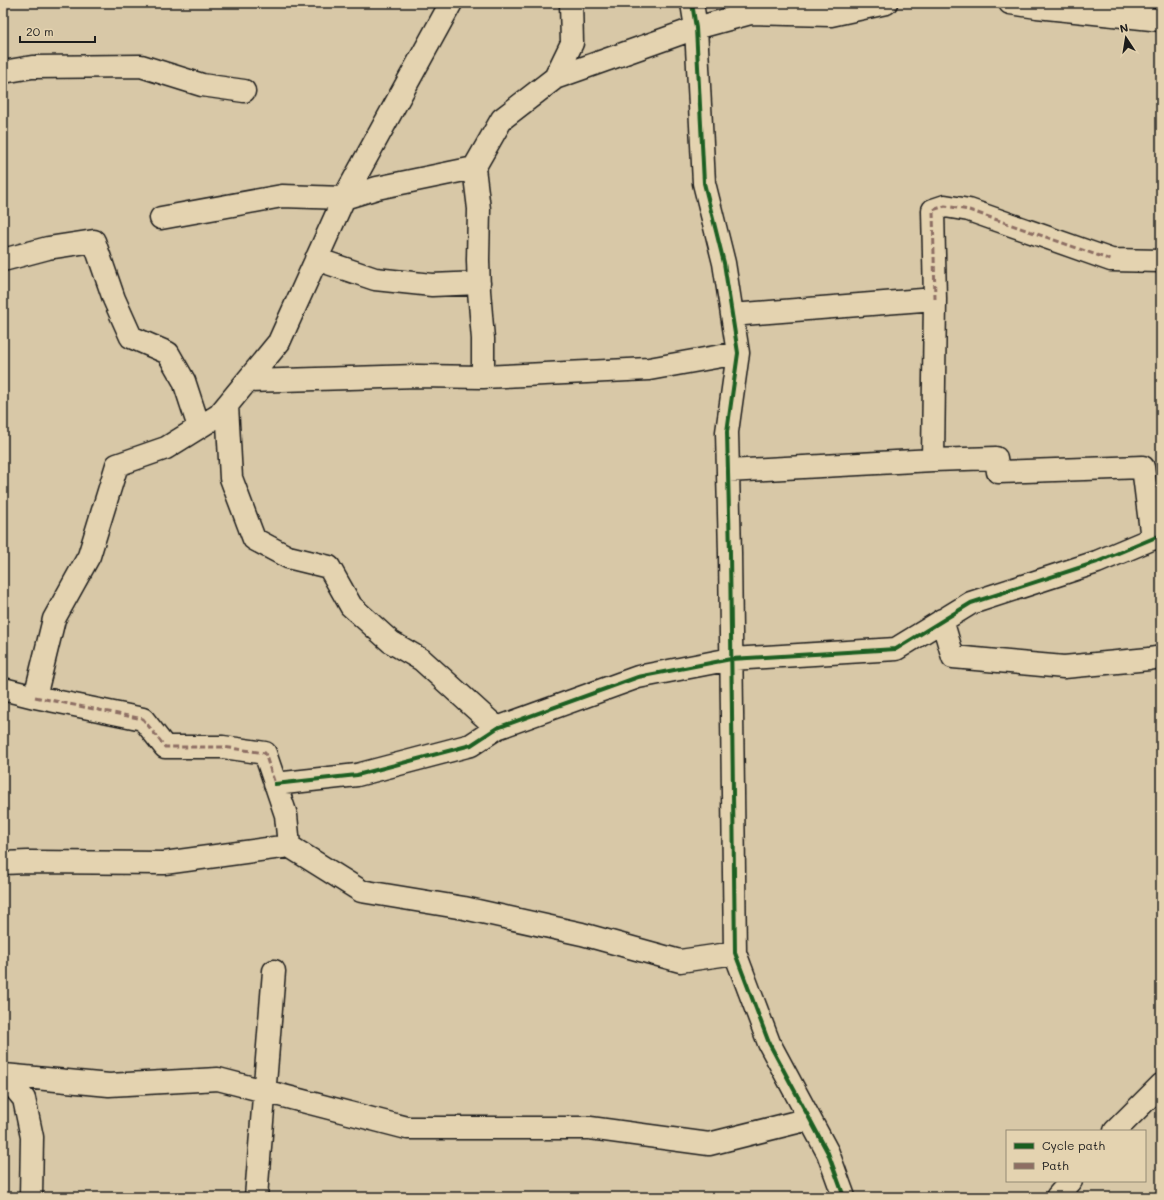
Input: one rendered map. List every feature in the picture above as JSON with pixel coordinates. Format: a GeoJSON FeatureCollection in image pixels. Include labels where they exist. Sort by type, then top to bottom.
{"type":"FeatureCollection","features":[{"type":"Feature","properties":{"kind":"street"},"geometry":{"type":"LineString","coordinates":[[35,697],[54,619],[89,556],[117,465],[166,448],[220,415],[279,342],[344,198],[451,3]]}},
{"type":"Feature","properties":{"kind":"street"},"geometry":{"type":"LineString","coordinates":[[555,78],[572,43],[571,3]]}},
{"type":"Feature","properties":{"kind":"street"},"geometry":{"type":"LineString","coordinates":[[692,3],[696,28],[704,183],[724,263],[738,353],[727,432],[735,953],[768,1043],[828,1153],[844,1197]]}},
{"type":"Feature","properties":{"kind":"street"},"geometry":{"type":"LineString","coordinates":[[483,377],[483,339],[478,260],[479,209],[474,168],[502,119],[555,78],[696,28],[751,13],[831,15],[886,3]]}},
{"type":"Feature","properties":{"kind":"street"},"geometry":{"type":"LineString","coordinates":[[1010,3],[1161,20]]}},
{"type":"Feature","properties":{"kind":"street"},"geometry":{"type":"LineString","coordinates":[[3,72],[32,67],[141,66],[202,85],[244,91]]}},
{"type":"Feature","properties":{"kind":"street"},"geometry":{"type":"LineString","coordinates":[[161,218],[282,196],[344,198],[377,188],[474,168]]}},
{"type":"Feature","properties":{"kind":"street"},"geometry":{"type":"LineString","coordinates":[[933,460],[935,299],[933,210],[945,206],[969,210],[1111,260],[1161,262]]}},
{"type":"Feature","properties":{"kind":"street"},"geometry":{"type":"LineString","coordinates":[[3,260],[48,248],[94,241],[114,299],[131,337],[168,352],[184,381],[199,427]]}},
{"type":"Feature","properties":{"kind":"street"},"geometry":{"type":"LineString","coordinates":[[316,259],[375,279],[432,285],[479,283]]}},
{"type":"Feature","properties":{"kind":"street"},"geometry":{"type":"LineString","coordinates":[[732,314],[935,299]]}},
{"type":"Feature","properties":{"kind":"street"},"geometry":{"type":"LineString","coordinates":[[247,381],[417,376],[483,377],[649,369],[738,353]]}},
{"type":"Feature","properties":{"kind":"street"},"geometry":{"type":"LineString","coordinates":[[227,405],[231,478],[254,539],[288,557],[329,567],[351,606],[390,642],[422,660],[497,728]]}},
{"type":"Feature","properties":{"kind":"street"},"geometry":{"type":"LineString","coordinates":[[275,784],[358,775],[470,745],[497,728],[638,677],[731,659],[896,649],[970,603],[1097,562],[1157,537],[1143,467],[998,472],[996,458],[728,471]]}},
{"type":"Feature","properties":{"kind":"street"},"geometry":{"type":"LineString","coordinates":[[942,620],[953,656],[1064,667],[1149,660],[1161,657]]}},
{"type":"Feature","properties":{"kind":"street"},"geometry":{"type":"LineString","coordinates":[[3,689],[143,719],[165,747],[223,747],[265,753],[286,815],[289,846]]}},
{"type":"Feature","properties":{"kind":"street"},"geometry":{"type":"LineString","coordinates":[[3,863],[164,863],[289,846],[361,891],[471,909],[582,934],[680,961],[735,953]]}},
{"type":"Feature","properties":{"kind":"street"},"geometry":{"type":"LineString","coordinates":[[256,1197],[274,971]]}},
{"type":"Feature","properties":{"kind":"street"},"geometry":{"type":"LineString","coordinates":[[4,1075],[109,1085],[218,1079],[407,1128],[590,1128],[709,1144],[809,1118]]}},
{"type":"Feature","properties":{"kind":"street"},"geometry":{"type":"LineString","coordinates":[[4,1075],[24,1100],[32,1137],[31,1197]]}},
{"type":"Feature","properties":{"kind":"street"},"geometry":{"type":"LineString","coordinates":[[1116,1130],[1161,1085]]}},
{"type":"Feature","properties":{"kind":"street"},"geometry":{"type":"LineString","coordinates":[[1057,1197],[1070,1182]]}},
{"type":"Feature","properties":{"kind":"marked path"},"geometry":{"type":"LineString","coordinates":[[935,299],[933,210],[945,206],[969,210],[1111,260]]}},
{"type":"Feature","properties":{"kind":"marked path"},"geometry":{"type":"LineString","coordinates":[[35,697],[143,719],[165,747],[223,747],[265,753],[275,784]]}},
{"type":"Feature","properties":{"kind":"cycle path"},"geometry":{"type":"LineString","coordinates":[[692,3],[696,28],[704,183],[724,263],[738,353],[727,432],[735,953],[769,1043],[828,1153],[844,1197]]}},
{"type":"Feature","properties":{"kind":"cycle path"},"geometry":{"type":"LineString","coordinates":[[275,784],[357,775],[471,745],[497,728],[638,677],[731,659],[896,649],[971,603],[1097,562],[1161,535]]}}]}
